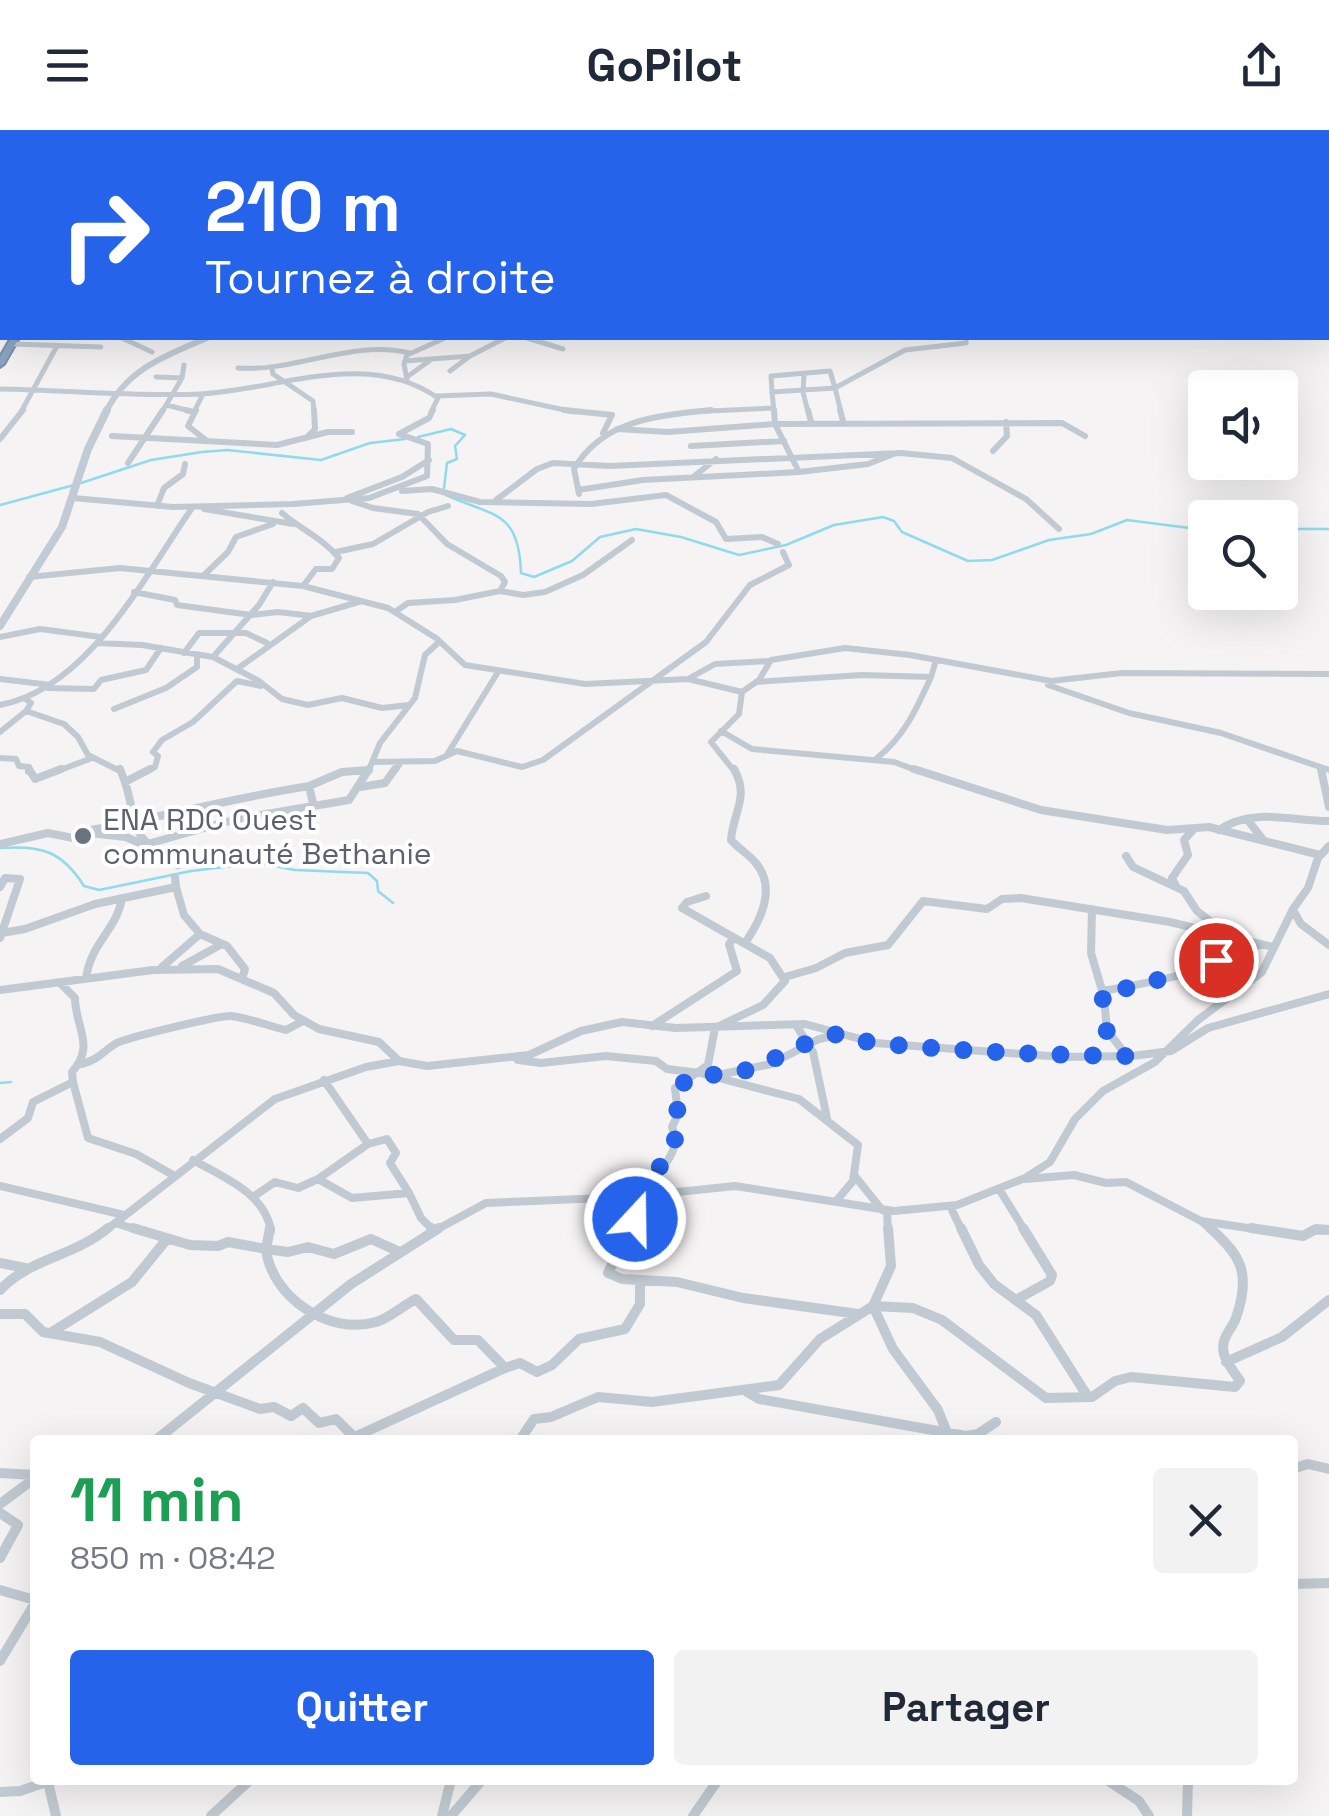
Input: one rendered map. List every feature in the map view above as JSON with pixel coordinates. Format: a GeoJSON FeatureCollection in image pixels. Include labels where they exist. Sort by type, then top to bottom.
{"type":"FeatureCollection","features":[{"type":"Feature","properties":{"kind":"highway"},"geometry":{"type":"LineString","coordinates":[[0,364],[9,345]]}},
{"type":"Feature","properties":{"kind":"main road"},"geometry":{"type":"LineString","coordinates":[[0,626],[62,527],[99,420],[116,391],[145,365],[202,340]]}},
{"type":"Feature","properties":{"kind":"street"},"geometry":{"type":"LineString","coordinates":[[548,130],[568,130]]}},
{"type":"Feature","properties":{"kind":"street"},"geometry":{"type":"LineString","coordinates":[[126,340],[152,352]]}},
{"type":"Feature","properties":{"kind":"street"},"geometry":{"type":"LineString","coordinates":[[407,378],[405,360],[410,353],[440,340]]}},
{"type":"Feature","properties":{"kind":"street"},"geometry":{"type":"LineString","coordinates":[[450,370],[500,340]]}},
{"type":"Feature","properties":{"kind":"street"},"geometry":{"type":"LineString","coordinates":[[534,340],[563,348]]}},
{"type":"Feature","properties":{"kind":"street"},"geometry":{"type":"LineString","coordinates":[[772,392],[835,388],[906,350],[966,340]]}},
{"type":"Feature","properties":{"kind":"street"},"geometry":{"type":"LineString","coordinates":[[9,345],[102,347]]}},
{"type":"Feature","properties":{"kind":"street"},"geometry":{"type":"LineString","coordinates":[[0,438],[34,389],[57,346]]}},
{"type":"Feature","properties":{"kind":"street"},"geometry":{"type":"LineString","coordinates":[[238,368],[296,367],[308,360],[363,347],[392,347],[410,353]]}},
{"type":"Feature","properties":{"kind":"street"},"geometry":{"type":"LineString","coordinates":[[405,360],[470,356]]}},
{"type":"Feature","properties":{"kind":"street"},"geometry":{"type":"LineString","coordinates":[[407,378],[429,361]]}},
{"type":"Feature","properties":{"kind":"street"},"geometry":{"type":"LineString","coordinates":[[128,463],[174,393],[184,365]]}},
{"type":"Feature","properties":{"kind":"street"},"geometry":{"type":"LineString","coordinates":[[272,368],[273,374],[304,392],[316,408],[316,428],[306,438]]}},
{"type":"Feature","properties":{"kind":"street"},"geometry":{"type":"LineString","coordinates":[[799,472],[775,424],[772,375],[831,372],[844,421]]}},
{"type":"Feature","properties":{"kind":"street"},"geometry":{"type":"LineString","coordinates":[[804,374],[811,422]]}},
{"type":"Feature","properties":{"kind":"street"},"geometry":{"type":"LineString","coordinates":[[0,389],[202,394],[369,375],[407,378],[436,396],[475,393],[534,401],[585,415],[637,418],[729,408],[774,408]]}},
{"type":"Feature","properties":{"kind":"street"},"geometry":{"type":"LineString","coordinates":[[156,377],[182,378]]}},
{"type":"Feature","properties":{"kind":"street"},"geometry":{"type":"LineString","coordinates":[[180,442],[190,431],[192,412],[202,394]]}},
{"type":"Feature","properties":{"kind":"street"},"geometry":{"type":"LineString","coordinates":[[389,492],[424,479],[428,444],[400,434],[433,414],[438,404],[436,396]]}},
{"type":"Feature","properties":{"kind":"street"},"geometry":{"type":"LineString","coordinates":[[166,405],[192,412]]}},
{"type":"Feature","properties":{"kind":"street"},"geometry":{"type":"LineString","coordinates":[[579,503],[576,462],[604,432],[612,415]]}},
{"type":"Feature","properties":{"kind":"street"},"geometry":{"type":"LineString","coordinates":[[617,430],[637,418]]}},
{"type":"Feature","properties":{"kind":"street"},"geometry":{"type":"LineString","coordinates":[[604,432],[844,421],[1006,422],[1065,424],[1085,436]]}},
{"type":"Feature","properties":{"kind":"street"},"geometry":{"type":"LineString","coordinates":[[992,452],[1007,436],[1006,422]]}},
{"type":"Feature","properties":{"kind":"street"},"geometry":{"type":"LineString","coordinates":[[190,431],[209,442]]}},
{"type":"Feature","properties":{"kind":"street"},"geometry":{"type":"LineString","coordinates":[[684,431],[697,460]]}},
{"type":"Feature","properties":{"kind":"street"},"geometry":{"type":"LineString","coordinates":[[112,436],[277,445],[328,432],[352,432]]}},
{"type":"Feature","properties":{"kind":"street"},"geometry":{"type":"LineString","coordinates":[[690,446],[784,441]]}},
{"type":"Feature","properties":{"kind":"street"},"geometry":{"type":"LineString","coordinates":[[578,490],[595,484],[868,464],[896,452]]}},
{"type":"Feature","properties":{"kind":"street"},"geometry":{"type":"LineString","coordinates":[[496,500],[543,465],[576,462],[610,466],[896,452],[952,458],[1026,499],[1060,529]]}},
{"type":"Feature","properties":{"kind":"street"},"geometry":{"type":"LineString","coordinates":[[693,478],[716,459]]}},
{"type":"Feature","properties":{"kind":"street"},"geometry":{"type":"LineString","coordinates":[[346,500],[402,477],[429,460]]}},
{"type":"Feature","properties":{"kind":"street"},"geometry":{"type":"LineString","coordinates":[[157,506],[164,488],[183,474],[185,464]]}},
{"type":"Feature","properties":{"kind":"street"},"geometry":{"type":"LineString","coordinates":[[676,479],[662,491],[716,522],[726,540],[762,537],[778,544]]}},
{"type":"Feature","properties":{"kind":"street"},"geometry":{"type":"LineString","coordinates":[[75,490],[157,506],[191,508],[346,500],[432,488],[476,501],[579,503],[666,495]]}},
{"type":"Feature","properties":{"kind":"street"},"geometry":{"type":"LineString","coordinates":[[346,500],[374,512],[410,510],[423,516],[438,538],[501,576],[505,582],[500,591]]}},
{"type":"Feature","properties":{"kind":"street"},"geometry":{"type":"LineString","coordinates":[[336,552],[390,538],[423,516],[448,506]]}},
{"type":"Feature","properties":{"kind":"street"},"geometry":{"type":"LineString","coordinates":[[191,508],[293,524]]}},
{"type":"Feature","properties":{"kind":"street"},"geometry":{"type":"LineString","coordinates":[[0,704],[27,700],[70,671],[99,640],[191,508]]}},
{"type":"Feature","properties":{"kind":"street"},"geometry":{"type":"LineString","coordinates":[[282,512],[304,534],[323,539],[340,560],[332,569],[317,569],[303,586]]}},
{"type":"Feature","properties":{"kind":"street"},"geometry":{"type":"LineString","coordinates":[[204,575],[228,552],[237,536],[274,524]]}},
{"type":"Feature","properties":{"kind":"street"},"geometry":{"type":"LineString","coordinates":[[395,612],[408,603],[455,600],[500,591],[523,596],[565,586],[632,540]]}},
{"type":"Feature","properties":{"kind":"street"},"geometry":{"type":"LineString","coordinates":[[448,752],[496,758],[522,767],[538,762],[709,639],[750,584],[789,565],[783,552]]}},
{"type":"Feature","properties":{"kind":"street"},"geometry":{"type":"LineString","coordinates":[[29,577],[103,568],[146,569],[303,586],[368,601],[395,612],[439,642],[462,664],[585,684],[688,679],[742,692]]}},
{"type":"Feature","properties":{"kind":"street"},"geometry":{"type":"LineString","coordinates":[[213,658],[251,615],[273,582]]}},
{"type":"Feature","properties":{"kind":"street"},"geometry":{"type":"LineString","coordinates":[[134,592],[175,600],[177,605],[251,615],[278,612],[312,616]]}},
{"type":"Feature","properties":{"kind":"street"},"geometry":{"type":"LineString","coordinates":[[125,782],[155,767],[158,756],[153,753],[162,741],[191,723],[237,681],[241,671],[268,643],[333,604],[368,601]]}},
{"type":"Feature","properties":{"kind":"street"},"geometry":{"type":"LineString","coordinates":[[0,637],[40,629],[161,648],[213,658],[282,698],[309,705],[342,698],[382,708],[409,706]]}},
{"type":"Feature","properties":{"kind":"street"},"geometry":{"type":"LineString","coordinates":[[184,653],[196,634],[252,634],[268,643]]}},
{"type":"Feature","properties":{"kind":"street"},"geometry":{"type":"LineString","coordinates":[[144,845],[313,803],[349,800],[371,766],[380,743],[417,694],[425,656],[439,642]]}},
{"type":"Feature","properties":{"kind":"street"},"geometry":{"type":"LineString","coordinates":[[0,679],[94,689],[101,680],[144,670],[161,648]]}},
{"type":"Feature","properties":{"kind":"street"},"geometry":{"type":"LineString","coordinates":[[688,679],[715,664],[749,665],[845,648],[1035,679],[1061,680],[1122,672],[1329,674]]}},
{"type":"Feature","properties":{"kind":"street"},"geometry":{"type":"LineString","coordinates":[[114,709],[183,678],[197,666],[197,655]]}},
{"type":"Feature","properties":{"kind":"street"},"geometry":{"type":"LineString","coordinates":[[745,944],[763,917],[764,878],[757,865],[732,840],[731,830],[742,806],[742,783],[734,766],[712,744],[739,714],[742,692],[756,682],[771,660]]}},
{"type":"Feature","properties":{"kind":"street"},"geometry":{"type":"LineString","coordinates":[[876,759],[890,748],[913,717],[936,660]]}},
{"type":"Feature","properties":{"kind":"street"},"geometry":{"type":"LineString","coordinates":[[0,844],[48,833],[73,838],[220,800],[309,786],[342,772],[401,762],[435,761],[448,752],[498,672]]}},
{"type":"Feature","properties":{"kind":"street"},"geometry":{"type":"LineString","coordinates":[[756,682],[859,675],[932,677]]}},
{"type":"Feature","properties":{"kind":"street"},"geometry":{"type":"LineString","coordinates":[[1035,679],[1122,711],[1221,733],[1324,768],[1329,807]]}},
{"type":"Feature","properties":{"kind":"street"},"geometry":{"type":"LineString","coordinates":[[237,681],[261,686]]}},
{"type":"Feature","properties":{"kind":"street"},"geometry":{"type":"LineString","coordinates":[[0,732],[19,721],[31,703],[27,700]]}},
{"type":"Feature","properties":{"kind":"street"},"geometry":{"type":"LineString","coordinates":[[26,712],[62,721],[92,758],[120,768],[134,824],[144,845]]}},
{"type":"Feature","properties":{"kind":"street"},"geometry":{"type":"LineString","coordinates":[[721,731],[752,748],[876,759],[1041,810],[1167,830],[1220,830],[1320,855]]}},
{"type":"Feature","properties":{"kind":"street"},"geometry":{"type":"LineString","coordinates":[[0,758],[15,758],[19,766],[29,767],[28,772],[35,779],[92,758]]}},
{"type":"Feature","properties":{"kind":"street"},"geometry":{"type":"LineString","coordinates":[[360,786],[385,783],[401,762]]}},
{"type":"Feature","properties":{"kind":"street"},"geometry":{"type":"LineString","coordinates":[[309,786],[313,803]]}},
{"type":"Feature","properties":{"kind":"street"},"geometry":{"type":"LineString","coordinates":[[1247,819],[1264,841]]}},
{"type":"Feature","properties":{"kind":"street"},"geometry":{"type":"LineString","coordinates":[[1220,830],[1230,820],[1329,821]]}},
{"type":"Feature","properties":{"kind":"street"},"geometry":{"type":"LineString","coordinates":[[1196,827],[1185,838],[1189,852],[1172,878],[1223,934],[1236,941],[1242,955]]}},
{"type":"Feature","properties":{"kind":"street"},"geometry":{"type":"LineString","coordinates":[[89,832],[120,836],[178,865]]}},
{"type":"Feature","properties":{"kind":"street"},"geometry":{"type":"LineString","coordinates":[[0,1290],[12,1275],[73,1254],[279,1097],[324,1080],[400,1061],[427,1066],[507,1058],[538,1052],[599,1025],[622,1022],[676,1028],[794,1024],[875,1043],[980,1052],[1126,1056],[1166,1052],[1198,1020],[1257,978],[1308,888],[1320,855],[1329,846]]}},
{"type":"Feature","properties":{"kind":"street"},"geometry":{"type":"LineString","coordinates":[[1126,856],[1133,867],[1176,886]]}},
{"type":"Feature","properties":{"kind":"street"},"geometry":{"type":"LineString","coordinates":[[0,887],[6,878],[20,879],[1,935]]}},
{"type":"Feature","properties":{"kind":"street"},"geometry":{"type":"LineString","coordinates":[[1,935],[176,882],[184,915],[200,934],[232,951],[245,969],[242,979]]}},
{"type":"Feature","properties":{"kind":"street"},"geometry":{"type":"LineString","coordinates":[[706,896],[686,902],[682,908],[776,964],[785,977]]}},
{"type":"Feature","properties":{"kind":"street"},"geometry":{"type":"LineString","coordinates":[[86,980],[89,950],[118,918],[122,898]]}},
{"type":"Feature","properties":{"kind":"street"},"geometry":{"type":"LineString","coordinates":[[630,1198],[672,1154],[676,1134],[672,1128],[678,1116],[675,1088],[700,1073],[710,1061],[714,1030],[758,1009],[777,994],[785,977],[816,968],[845,953],[888,945],[921,901],[987,909],[1002,899],[1017,898],[1092,908],[1273,947]]}},
{"type":"Feature","properties":{"kind":"street"},"geometry":{"type":"LineString","coordinates":[[1092,908],[1090,953],[1102,991],[1106,1030],[1126,1056]]}},
{"type":"Feature","properties":{"kind":"street"},"geometry":{"type":"LineString","coordinates":[[1293,910],[1301,924],[1329,945]]}},
{"type":"Feature","properties":{"kind":"street"},"geometry":{"type":"LineString","coordinates":[[153,970],[170,963],[200,934]]}},
{"type":"Feature","properties":{"kind":"street"},"geometry":{"type":"LineString","coordinates":[[650,1026],[692,1005],[719,979],[737,971],[729,944],[734,938]]}},
{"type":"Feature","properties":{"kind":"street"},"geometry":{"type":"LineString","coordinates":[[174,968],[222,944]]}},
{"type":"Feature","properties":{"kind":"street"},"geometry":{"type":"LineString","coordinates":[[1102,991],[1137,987],[1242,955],[1260,944]]}},
{"type":"Feature","properties":{"kind":"street"},"geometry":{"type":"LineString","coordinates":[[0,990],[153,970],[212,968],[274,993],[303,1021],[323,1030],[375,1040],[400,1061]]}},
{"type":"Feature","properties":{"kind":"street"},"geometry":{"type":"LineString","coordinates":[[62,984],[76,998],[75,1015],[88,1050],[82,1064]]}},
{"type":"Feature","properties":{"kind":"street"},"geometry":{"type":"LineString","coordinates":[[162,1435],[316,1312],[400,1252],[474,1208],[495,1202],[630,1198],[734,1186],[838,1200],[884,1211],[950,1206],[1022,1180],[1050,1162],[1076,1120],[1103,1091],[1208,1028],[1329,994]]}},
{"type":"Feature","properties":{"kind":"street"},"geometry":{"type":"LineString","coordinates":[[174,1175],[136,1154],[88,1138],[72,1072],[82,1064],[102,1058],[116,1042],[183,1028],[201,1019],[230,1016],[284,1030],[303,1021]]}},
{"type":"Feature","properties":{"kind":"street"},"geometry":{"type":"LineString","coordinates":[[794,1024],[810,1044],[827,1118]]}},
{"type":"Feature","properties":{"kind":"street"},"geometry":{"type":"LineString","coordinates":[[714,1076],[760,1067],[845,1033]]}},
{"type":"Feature","properties":{"kind":"street"},"geometry":{"type":"LineString","coordinates":[[507,1058],[541,1063],[615,1056],[656,1061],[668,1069],[714,1076],[799,1099],[856,1142],[852,1186],[838,1200]]}},
{"type":"Feature","properties":{"kind":"street"},"geometry":{"type":"LineString","coordinates":[[324,1080],[368,1144]]}},
{"type":"Feature","properties":{"kind":"street"},"geometry":{"type":"LineString","coordinates":[[0,1139],[28,1118],[33,1102],[73,1082]]}},
{"type":"Feature","properties":{"kind":"street"},"geometry":{"type":"LineString","coordinates":[[253,1197],[275,1182],[298,1188],[318,1179],[368,1144],[387,1140],[396,1152],[390,1164],[394,1174],[421,1218],[434,1231]]}},
{"type":"Feature","properties":{"kind":"street"},"geometry":{"type":"LineString","coordinates":[[193,1160],[253,1197],[265,1212],[271,1238],[266,1249],[270,1272],[284,1293],[316,1312],[346,1322],[371,1324],[416,1299],[454,1340],[478,1340],[505,1368]]}},
{"type":"Feature","properties":{"kind":"street"},"geometry":{"type":"LineString","coordinates":[[854,1174],[884,1211],[892,1266],[872,1306]]}},
{"type":"Feature","properties":{"kind":"street"},"geometry":{"type":"LineString","coordinates":[[524,1435],[534,1420],[552,1417],[591,1398],[652,1402],[779,1385],[820,1339],[872,1306],[914,1308],[942,1320],[1046,1398],[1088,1398],[1114,1381],[1131,1377],[1214,1387],[1238,1386],[1239,1378],[1226,1362],[1223,1340],[1236,1318],[1244,1266],[1235,1250],[1202,1221],[1126,1182],[1106,1183],[1074,1174],[1022,1180]]}},
{"type":"Feature","properties":{"kind":"street"},"geometry":{"type":"LineString","coordinates":[[318,1179],[341,1196],[358,1201],[379,1202],[408,1193]]}},
{"type":"Feature","properties":{"kind":"street"},"geometry":{"type":"LineString","coordinates":[[0,1186],[124,1215]]}},
{"type":"Feature","properties":{"kind":"street"},"geometry":{"type":"LineString","coordinates":[[999,1190],[1052,1275],[1050,1281],[1016,1300]]}},
{"type":"Feature","properties":{"kind":"street"},"geometry":{"type":"LineString","coordinates":[[630,1198],[635,1219],[608,1273],[613,1278],[677,1282],[742,1298],[858,1314]]}},
{"type":"Feature","properties":{"kind":"street"},"geometry":{"type":"LineString","coordinates":[[950,1206],[978,1265],[994,1284],[1036,1315],[1088,1398]]}},
{"type":"Feature","properties":{"kind":"street"},"geometry":{"type":"LineString","coordinates":[[1202,1221],[1299,1236],[1316,1229],[1329,1230]]}},
{"type":"Feature","properties":{"kind":"street"},"geometry":{"type":"LineString","coordinates":[[115,1223],[167,1239],[218,1248],[228,1242],[288,1252],[308,1247],[332,1254],[370,1239],[400,1252]]}},
{"type":"Feature","properties":{"kind":"street"},"geometry":{"type":"LineString","coordinates":[[49,1333],[124,1290],[155,1258],[167,1239]]}},
{"type":"Feature","properties":{"kind":"street"},"geometry":{"type":"LineString","coordinates":[[0,1264],[27,1268]]}},
{"type":"Feature","properties":{"kind":"street"},"geometry":{"type":"LineString","coordinates":[[358,1435],[505,1368],[520,1363],[537,1372],[552,1366],[579,1339],[625,1328],[640,1304],[640,1282]]}},
{"type":"Feature","properties":{"kind":"street"},"geometry":{"type":"LineString","coordinates":[[1226,1362],[1272,1343],[1314,1317],[1329,1300]]}},
{"type":"Feature","properties":{"kind":"street"},"geometry":{"type":"LineString","coordinates":[[872,1306],[893,1349],[938,1410],[949,1435]]}},
{"type":"Feature","properties":{"kind":"street"},"geometry":{"type":"LineString","coordinates":[[0,1314],[24,1314],[41,1331],[100,1342],[260,1409],[276,1407],[291,1416],[303,1408],[318,1423],[336,1419],[349,1435]]}},
{"type":"Feature","properties":{"kind":"street"},"geometry":{"type":"LineString","coordinates":[[743,1390],[759,1399],[944,1435]]}},
{"type":"Feature","properties":{"kind":"street"},"geometry":{"type":"LineString","coordinates":[[971,1435],[996,1422]]}},
{"type":"Feature","properties":{"kind":"street"},"geometry":{"type":"LineString","coordinates":[[1298,1468],[1308,1464],[1329,1468]]}},
{"type":"Feature","properties":{"kind":"street"},"geometry":{"type":"LineString","coordinates":[[0,1473],[30,1476]]}},
{"type":"Feature","properties":{"kind":"street"},"geometry":{"type":"LineString","coordinates":[[0,1481],[14,1474]]}},
{"type":"Feature","properties":{"kind":"street"},"geometry":{"type":"LineString","coordinates":[[0,1504],[30,1481]]}},
{"type":"Feature","properties":{"kind":"street"},"geometry":{"type":"LineString","coordinates":[[0,1513],[18,1525],[0,1558]]}},
{"type":"Feature","properties":{"kind":"street"},"geometry":{"type":"LineString","coordinates":[[1298,1584],[1329,1582]]}},
{"type":"Feature","properties":{"kind":"street"},"geometry":{"type":"LineString","coordinates":[[0,1590],[30,1600]]}},
{"type":"Feature","properties":{"kind":"street"},"geometry":{"type":"LineString","coordinates":[[0,1660],[30,1610]]}},
{"type":"Feature","properties":{"kind":"street"},"geometry":{"type":"LineString","coordinates":[[0,1792],[38,1785]]}},
{"type":"Feature","properties":{"kind":"street"},"geometry":{"type":"LineString","coordinates":[[51,1785],[56,1816]]}},
{"type":"Feature","properties":{"kind":"street"},"geometry":{"type":"LineString","coordinates":[[211,1816],[245,1785]]}},
{"type":"Feature","properties":{"kind":"street"},"geometry":{"type":"LineString","coordinates":[[442,1816],[450,1785]]}},
{"type":"Feature","properties":{"kind":"street"},"geometry":{"type":"LineString","coordinates":[[451,1816],[478,1785]]}},
{"type":"Feature","properties":{"kind":"street"},"geometry":{"type":"LineString","coordinates":[[693,1816],[715,1785]]}},
{"type":"Feature","properties":{"kind":"street"},"geometry":{"type":"LineString","coordinates":[[1114,1785],[1139,1800],[1149,1816]]}},
{"type":"Feature","properties":{"kind":"street"},"geometry":{"type":"LineString","coordinates":[[1188,1785],[1188,1816]]}},
{"type":"Feature","properties":{"kind":"waterway"},"geometry":{"type":"LineString","coordinates":[[418,437],[451,429],[465,435],[455,446],[457,459],[447,463],[444,488]]}},
{"type":"Feature","properties":{"kind":"waterway"},"geometry":{"type":"LineString","coordinates":[[81,483],[151,460],[202,452],[227,450],[321,460],[370,443],[405,439]]}},
{"type":"Feature","properties":{"kind":"waterway"},"geometry":{"type":"LineString","coordinates":[[0,505],[74,485]]}},
{"type":"Feature","properties":{"kind":"waterway"},"geometry":{"type":"LineString","coordinates":[[446,495],[501,519],[515,538],[521,573],[534,577],[572,561],[600,537],[636,529],[681,537],[739,555],[786,545],[834,525],[883,517],[894,521],[902,532],[968,561],[992,560],[1049,540],[1091,534],[1127,520],[1188,528]]}},
{"type":"Feature","properties":{"kind":"waterway"},"geometry":{"type":"LineString","coordinates":[[1298,529],[1329,529]]}},
{"type":"Feature","properties":{"kind":"waterway"},"geometry":{"type":"LineString","coordinates":[[0,848],[49,853],[67,865],[84,886],[99,890],[191,871],[259,863],[295,870],[368,873],[377,881],[378,891],[393,903]]}},
{"type":"Feature","properties":{"kind":"waterway"},"geometry":{"type":"LineString","coordinates":[[0,1083],[11,1082]]}},
{"type":"Feature","properties":{"kind":"place","name":"ENA RDC Ouest communauté Bethanie"},"geometry":{"type":"Point","coordinates":[83,836]}},
{"type":"Feature","properties":{"kind":"route"},"geometry":{"type":"LineString","coordinates":[[635,1219],[630,1198],[666,1164],[675,1146],[675,1088],[700,1073],[714,1076],[771,1064],[819,1039],[845,1033],[866,1042],[952,1050],[1126,1056],[1106,1030],[1102,991],[1137,987],[1216,960]]}}]}
